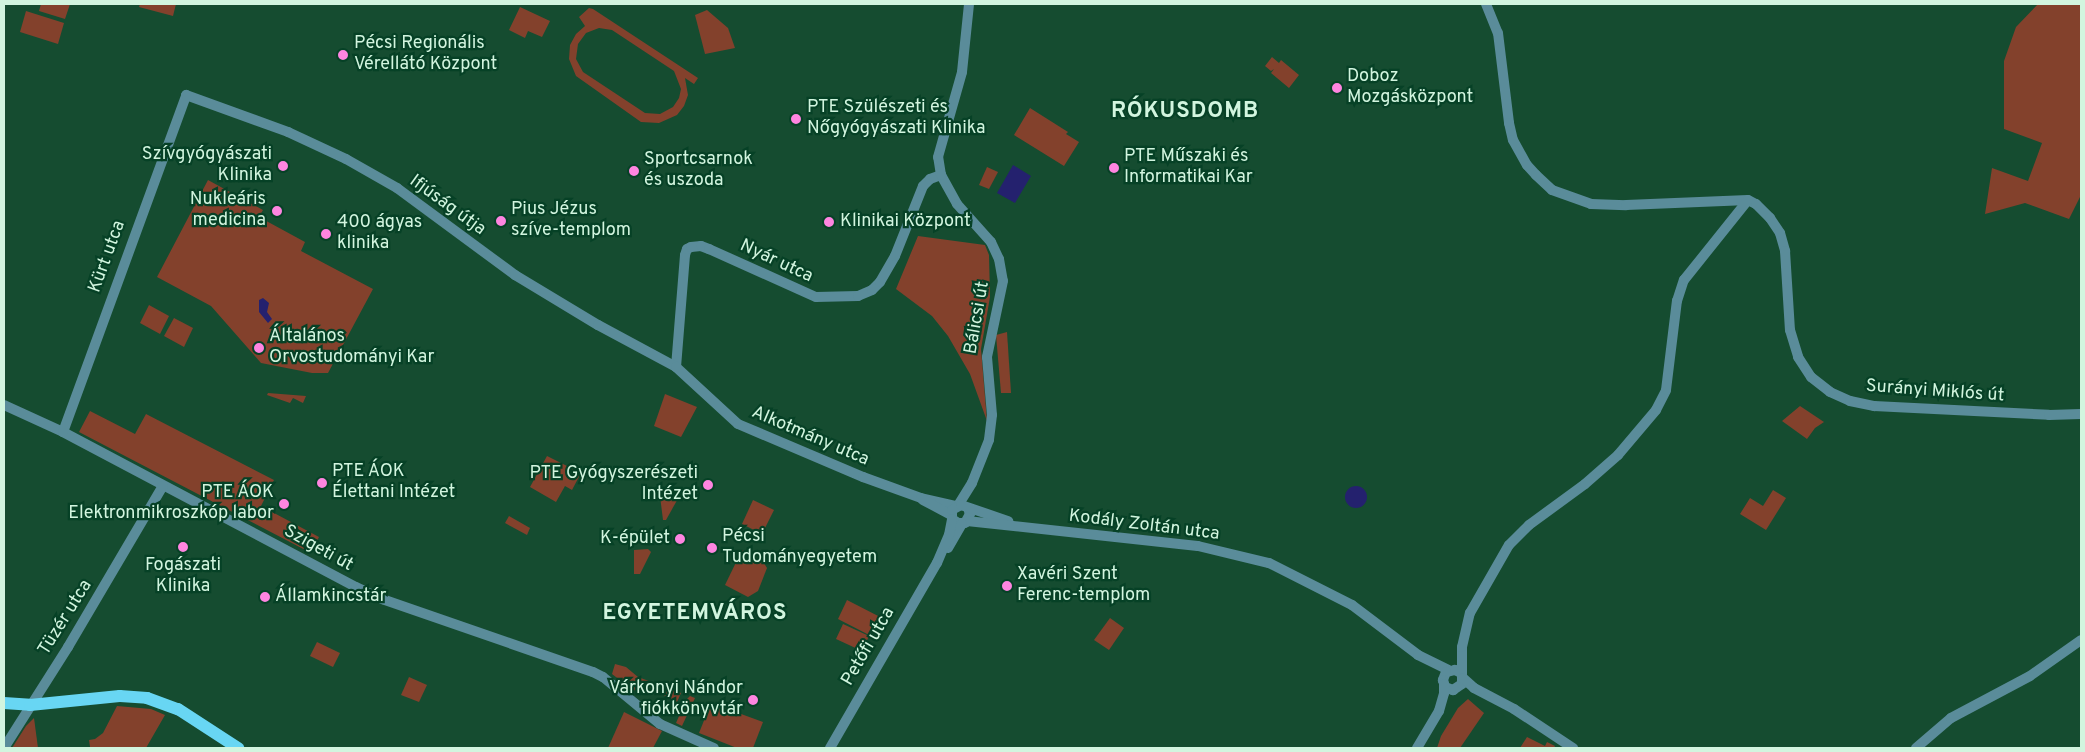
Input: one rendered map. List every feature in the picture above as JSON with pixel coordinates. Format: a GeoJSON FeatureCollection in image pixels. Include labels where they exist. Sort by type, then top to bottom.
{"type":"FeatureCollection","features":[{"type":"Feature","properties":{"kind":"main road"},"geometry":{"type":"LineString","coordinates":[[4,704],[30,705],[120,696],[147,698],[178,709],[238,748]]}},
{"type":"Feature","properties":{"kind":"street","name":"Bálicsi út"},"geometry":{"type":"LineString","coordinates":[[959,510],[986,447],[991,426],[987,357],[1002,292],[999,259],[991,242],[957,204],[941,175],[938,157],[962,72],[969,4]]}},
{"type":"Feature","properties":{"kind":"street"},"geometry":{"type":"LineString","coordinates":[[1486,4],[1498,33],[1509,123],[1513,140],[1531,170],[1552,190],[1591,204],[1626,206],[1748,200]]}},
{"type":"Feature","properties":{"kind":"street","name":"Ifjúság útja"},"geometry":{"type":"LineString","coordinates":[[186,95],[288,132],[346,159],[402,192],[515,275],[598,325],[676,367]]}},
{"type":"Feature","properties":{"kind":"street","name":"Kürt utca"},"geometry":{"type":"LineString","coordinates":[[63,432],[186,95]]}},
{"type":"Feature","properties":{"kind":"street","name":"Nyár utca"},"geometry":{"type":"LineString","coordinates":[[676,367],[687,249],[700,246],[805,295],[829,299],[858,296],[872,290],[880,282],[895,256],[923,186],[930,179],[941,175]]}},
{"type":"Feature","properties":{"kind":"street"},"geometry":{"type":"LineString","coordinates":[[1417,748],[1439,711],[1462,684],[1456,673],[1473,607],[1509,545],[1517,536],[1618,456],[1656,410],[1666,390],[1677,301],[1684,280],[1748,200]]}},
{"type":"Feature","properties":{"kind":"street","name":"Surányi Miklós út"},"geometry":{"type":"LineString","coordinates":[[1748,200],[1770,218],[1780,233],[1785,251],[1787,309],[1793,344],[1805,369],[1830,392],[1850,402],[1874,406],[2049,416],[2081,414]]}},
{"type":"Feature","properties":{"kind":"street","name":"Alkotmány utca"},"geometry":{"type":"LineString","coordinates":[[676,367],[738,424],[852,473],[959,510]]}},
{"type":"Feature","properties":{"kind":"street","name":"Szigeti út"},"geometry":{"type":"LineString","coordinates":[[4,406],[63,432],[382,599],[580,666],[604,677],[660,724],[714,748]]}},
{"type":"Feature","properties":{"kind":"street","name":"Tüzér utca"},"geometry":{"type":"LineString","coordinates":[[4,748],[68,647],[163,486]]}},
{"type":"Feature","properties":{"kind":"street"},"geometry":{"type":"LineString","coordinates":[[154,502],[168,493],[175,492]]}},
{"type":"Feature","properties":{"kind":"street"},"geometry":{"type":"LineString","coordinates":[[959,510],[965,522]]}},
{"type":"Feature","properties":{"kind":"street"},"geometry":{"type":"LineString","coordinates":[[959,510],[970,514],[965,522]]}},
{"type":"Feature","properties":{"kind":"street","name":"Kodály Zoltán utca"},"geometry":{"type":"LineString","coordinates":[[959,510],[1043,531],[1198,546],[1269,563],[1352,606],[1418,655],[1448,689],[1457,689],[1489,696]]}},
{"type":"Feature","properties":{"kind":"street","name":"Petőfi utca"},"geometry":{"type":"LineString","coordinates":[[830,748],[936,563],[959,510]]}},
{"type":"Feature","properties":{"kind":"street","name":"Kodály Zoltán utca"},"geometry":{"type":"LineString","coordinates":[[965,522],[1018,526]]}},
{"type":"Feature","properties":{"kind":"street","name":"Petőfi utca"},"geometry":{"type":"LineString","coordinates":[[936,563],[950,546],[965,522]]}},
{"type":"Feature","properties":{"kind":"street"},"geometry":{"type":"LineString","coordinates":[[1916,748],[1951,718],[2030,676],[2081,640]]}},
{"type":"Feature","properties":{"kind":"street","name":"Kodály Zoltán utca"},"geometry":{"type":"LineString","coordinates":[[1418,655],[1456,673],[1489,696]]}},
{"type":"Feature","properties":{"kind":"street"},"geometry":{"type":"LineString","coordinates":[[1439,711],[1444,693],[1443,682],[1456,673]]}},
{"type":"Feature","properties":{"kind":"street"},"geometry":{"type":"LineString","coordinates":[[1489,696],[1514,709],[1573,748]]}},
{"type":"Feature","properties":{"kind":"shaded area"},"geometry":{"type":"Polygon","coordinates":[[[41,4],[70,4],[65,19],[39,11],[41,4]]]}},
{"type":"Feature","properties":{"kind":"shaded area"},"geometry":{"type":"Polygon","coordinates":[[[140,4],[176,4],[173,16],[139,7],[140,4]]]}},
{"type":"Feature","properties":{"kind":"shaded area"},"geometry":{"type":"Polygon","coordinates":[[[2038,4],[2081,4],[2081,195],[2069,219],[2025,203],[1985,214],[1992,168],[2028,181],[2042,143],[2004,129],[2004,61],[2016,27],[2038,4]]]}},
{"type":"Feature","properties":{"kind":"shaded area"},"geometry":{"type":"Polygon","coordinates":[[[520,7],[550,21],[542,37],[528,31],[525,38],[509,30],[520,7]]]}},
{"type":"Feature","properties":{"kind":"shaded area"},"geometry":{"type":"Polygon","coordinates":[[[589,8],[593,9],[698,78],[694,84],[685,78],[688,95],[684,106],[677,115],[659,123],[641,122],[576,76],[569,59],[570,45],[576,34],[585,26],[579,17],[589,8]],[[599,28],[586,33],[578,44],[576,59],[583,72],[645,113],[660,114],[673,107],[679,98],[681,89],[674,71],[612,30],[599,28]]]}},
{"type":"Feature","properties":{"kind":"shaded area"},"geometry":{"type":"Polygon","coordinates":[[[707,10],[728,28],[735,48],[705,54],[695,15],[707,10]]]}},
{"type":"Feature","properties":{"kind":"shaded area"},"geometry":{"type":"Polygon","coordinates":[[[26,11],[64,23],[58,44],[20,32],[26,11]]]}},
{"type":"Feature","properties":{"kind":"shaded area"},"geometry":{"type":"Polygon","coordinates":[[[1272,57],[1279,63],[1281,60],[1299,75],[1289,88],[1271,73],[1274,69],[1271,71],[1265,66],[1272,57]]]}},
{"type":"Feature","properties":{"kind":"shaded area"},"geometry":{"type":"Polygon","coordinates":[[[1030,108],[1068,132],[1066,134],[1079,142],[1064,166],[1014,135],[1030,108]]]}},
{"type":"Feature","properties":{"kind":"shaded area"},"geometry":{"type":"Polygon","coordinates":[[[1013,165],[1031,176],[1015,203],[997,193],[1013,165]]]}},
{"type":"Feature","properties":{"kind":"shaded area"},"geometry":{"type":"Polygon","coordinates":[[[987,167],[998,172],[989,189],[979,185],[987,167]]]}},
{"type":"Feature","properties":{"kind":"shaded area"},"geometry":{"type":"Polygon","coordinates":[[[208,180],[263,210],[259,217],[305,242],[301,251],[373,289],[328,373],[312,373],[261,363],[211,306],[157,277],[208,180]]]}},
{"type":"Feature","properties":{"kind":"shaded area"},"geometry":{"type":"Polygon","coordinates":[[[918,236],[985,245],[989,255],[990,297],[981,349],[987,421],[970,374],[948,336],[932,316],[896,289],[918,236]]]}},
{"type":"Feature","properties":{"kind":"shaded area"},"geometry":{"type":"Polygon","coordinates":[[[263,298],[269,303],[267,312],[272,319],[268,323],[259,312],[259,300],[263,298]]]}},
{"type":"Feature","properties":{"kind":"shaded area"},"geometry":{"type":"Polygon","coordinates":[[[149,305],[169,316],[160,334],[140,323],[149,305]]]}},
{"type":"Feature","properties":{"kind":"shaded area"},"geometry":{"type":"Polygon","coordinates":[[[174,318],[193,328],[184,347],[164,336],[174,318]]]}},
{"type":"Feature","properties":{"kind":"shaded area"},"geometry":{"type":"Polygon","coordinates":[[[1007,332],[1011,393],[1001,393],[996,335],[1007,332]]]}},
{"type":"Feature","properties":{"kind":"shaded area"},"geometry":{"type":"Polygon","coordinates":[[[268,393],[306,396],[303,403],[293,398],[290,403],[267,395],[268,393]]]}},
{"type":"Feature","properties":{"kind":"shaded area"},"geometry":{"type":"Polygon","coordinates":[[[665,394],[697,407],[681,437],[654,426],[665,394]]]}},
{"type":"Feature","properties":{"kind":"shaded area"},"geometry":{"type":"Polygon","coordinates":[[[1800,406],[1824,422],[1815,428],[1807,439],[1782,421],[1800,406]]]}},
{"type":"Feature","properties":{"kind":"shaded area"},"geometry":{"type":"Polygon","coordinates":[[[90,411],[135,434],[146,414],[274,480],[261,506],[319,537],[311,553],[79,432],[90,411]]]}},
{"type":"Feature","properties":{"kind":"shaded area"},"geometry":{"type":"Polygon","coordinates":[[[547,456],[581,473],[572,490],[565,486],[556,502],[530,487],[547,456]]]}},
{"type":"Feature","properties":{"kind":"shaded area"},"geometry":{"type":"Polygon","coordinates":[[[1356,486],[1366,493],[1367,497],[1360,507],[1356,508],[1346,501],[1345,497],[1352,487],[1356,486]]]}},
{"type":"Feature","properties":{"kind":"shaded area"},"geometry":{"type":"Polygon","coordinates":[[[1773,490],[1786,498],[1766,530],[1740,514],[1750,498],[1763,506],[1773,490]]]}},
{"type":"Feature","properties":{"kind":"shaded area"},"geometry":{"type":"Polygon","coordinates":[[[680,495],[666,520],[663,520],[660,496],[680,495]]]}},
{"type":"Feature","properties":{"kind":"shaded area"},"geometry":{"type":"Polygon","coordinates":[[[753,500],[774,510],[762,534],[742,524],[753,500]]]}},
{"type":"Feature","properties":{"kind":"shaded area"},"geometry":{"type":"Polygon","coordinates":[[[509,516],[530,528],[527,535],[505,523],[509,516]]]}},
{"type":"Feature","properties":{"kind":"shaded area"},"geometry":{"type":"Polygon","coordinates":[[[648,549],[651,552],[640,574],[634,574],[634,550],[648,549]]]}},
{"type":"Feature","properties":{"kind":"shaded area"},"geometry":{"type":"Polygon","coordinates":[[[742,550],[762,560],[767,568],[758,591],[748,597],[725,585],[742,550]]]}},
{"type":"Feature","properties":{"kind":"shaded area"},"geometry":{"type":"Polygon","coordinates":[[[847,600],[882,618],[873,637],[838,619],[847,600]]]}},
{"type":"Feature","properties":{"kind":"shaded area"},"geometry":{"type":"Polygon","coordinates":[[[1110,618],[1124,628],[1109,650],[1094,640],[1110,618]]]}},
{"type":"Feature","properties":{"kind":"shaded area"},"geometry":{"type":"Polygon","coordinates":[[[843,624],[869,636],[862,651],[836,639],[843,624]]]}},
{"type":"Feature","properties":{"kind":"shaded area"},"geometry":{"type":"Polygon","coordinates":[[[317,642],[340,653],[333,667],[310,656],[317,642]]]}},
{"type":"Feature","properties":{"kind":"shaded area"},"geometry":{"type":"Polygon","coordinates":[[[615,664],[626,667],[638,677],[681,693],[677,702],[639,682],[634,691],[612,674],[615,664]]]}},
{"type":"Feature","properties":{"kind":"shaded area"},"geometry":{"type":"Polygon","coordinates":[[[409,677],[427,685],[419,702],[401,695],[409,677]]]}},
{"type":"Feature","properties":{"kind":"shaded area"},"geometry":{"type":"Polygon","coordinates":[[[690,696],[695,698],[682,726],[676,723],[686,700],[690,696]]]}},
{"type":"Feature","properties":{"kind":"shaded area"},"geometry":{"type":"Polygon","coordinates":[[[1468,699],[1484,713],[1460,748],[1437,748],[1441,736],[1458,708],[1468,699]]]}},
{"type":"Feature","properties":{"kind":"shaded area"},"geometry":{"type":"Polygon","coordinates":[[[711,703],[763,722],[753,748],[737,748],[699,733],[711,703]]]}},
{"type":"Feature","properties":{"kind":"shaded area"},"geometry":{"type":"Polygon","coordinates":[[[117,706],[151,709],[165,715],[146,748],[83,748],[90,747],[89,740],[95,739],[103,733],[117,706]]]}},
{"type":"Feature","properties":{"kind":"shaded area"},"geometry":{"type":"Polygon","coordinates":[[[624,712],[662,731],[653,748],[608,748],[624,712]]]}},
{"type":"Feature","properties":{"kind":"shaded area"},"geometry":{"type":"Polygon","coordinates":[[[34,718],[38,748],[12,748],[26,726],[34,718]]]}},
{"type":"Feature","properties":{"kind":"shaded area"},"geometry":{"type":"Polygon","coordinates":[[[1527,737],[1545,746],[1547,742],[1555,746],[1554,748],[1520,748],[1527,737]]]}},
{"type":"Feature","properties":{"kind":"place","name":"Pécsi Regionális Vérellátó Központ"},"geometry":{"type":"Point","coordinates":[343,55]}},
{"type":"Feature","properties":{"kind":"place","name":"Doboz Mozgásközpont"},"geometry":{"type":"Point","coordinates":[1337,88]}},
{"type":"Feature","properties":{"kind":"place","name":"PTE Szülészeti és Nőgyógyászati Klinika"},"geometry":{"type":"Point","coordinates":[796,119]}},
{"type":"Feature","properties":{"kind":"place","name":"Szívgyógyászati Klinika"},"geometry":{"type":"Point","coordinates":[283,166]}},
{"type":"Feature","properties":{"kind":"place","name":"PTE Műszaki és Informatikai Kar"},"geometry":{"type":"Point","coordinates":[1114,168]}},
{"type":"Feature","properties":{"kind":"place","name":"Sportcsarnok és uszoda"},"geometry":{"type":"Point","coordinates":[634,171]}},
{"type":"Feature","properties":{"kind":"place","name":"Nukleáris medicina"},"geometry":{"type":"Point","coordinates":[277,211]}},
{"type":"Feature","properties":{"kind":"place","name":"Pius Jézus szíve-templom"},"geometry":{"type":"Point","coordinates":[501,221]}},
{"type":"Feature","properties":{"kind":"place","name":"Klinikai Központ"},"geometry":{"type":"Point","coordinates":[829,222]}},
{"type":"Feature","properties":{"kind":"place","name":"400 ágyas klinika"},"geometry":{"type":"Point","coordinates":[326,234]}},
{"type":"Feature","properties":{"kind":"place","name":"Általános Orvostudományi Kar"},"geometry":{"type":"Point","coordinates":[259,348]}},
{"type":"Feature","properties":{"kind":"place","name":"PTE ÁOK Élettani Intézet"},"geometry":{"type":"Point","coordinates":[322,483]}},
{"type":"Feature","properties":{"kind":"place","name":"PTE Gyógyszerészeti Intézet"},"geometry":{"type":"Point","coordinates":[708,485]}},
{"type":"Feature","properties":{"kind":"place","name":"PTE ÁOK Elektronmikroszkóp labor"},"geometry":{"type":"Point","coordinates":[284,504]}},
{"type":"Feature","properties":{"kind":"place","name":"K-épület"},"geometry":{"type":"Point","coordinates":[680,539]}},
{"type":"Feature","properties":{"kind":"place","name":"Fogászati Klinika"},"geometry":{"type":"Point","coordinates":[183,547]}},
{"type":"Feature","properties":{"kind":"place","name":"Pécsi Tudományegyetem"},"geometry":{"type":"Point","coordinates":[712,548]}},
{"type":"Feature","properties":{"kind":"place","name":"Xavéri Szent Ferenc-templom"},"geometry":{"type":"Point","coordinates":[1007,586]}},
{"type":"Feature","properties":{"kind":"place","name":"Államkincstár"},"geometry":{"type":"Point","coordinates":[265,597]}},
{"type":"Feature","properties":{"kind":"place","name":"Várkonyi Nándor fiókkönyvtár"},"geometry":{"type":"Point","coordinates":[753,700]}},
{"type":"Feature","properties":{"kind":"district","name":"RÓKUSDOMB"},"geometry":{"type":"Point","coordinates":[1185,112]}},
{"type":"Feature","properties":{"kind":"district","name":"EGYETEMVÁROS"},"geometry":{"type":"Point","coordinates":[695,614]}}]}
